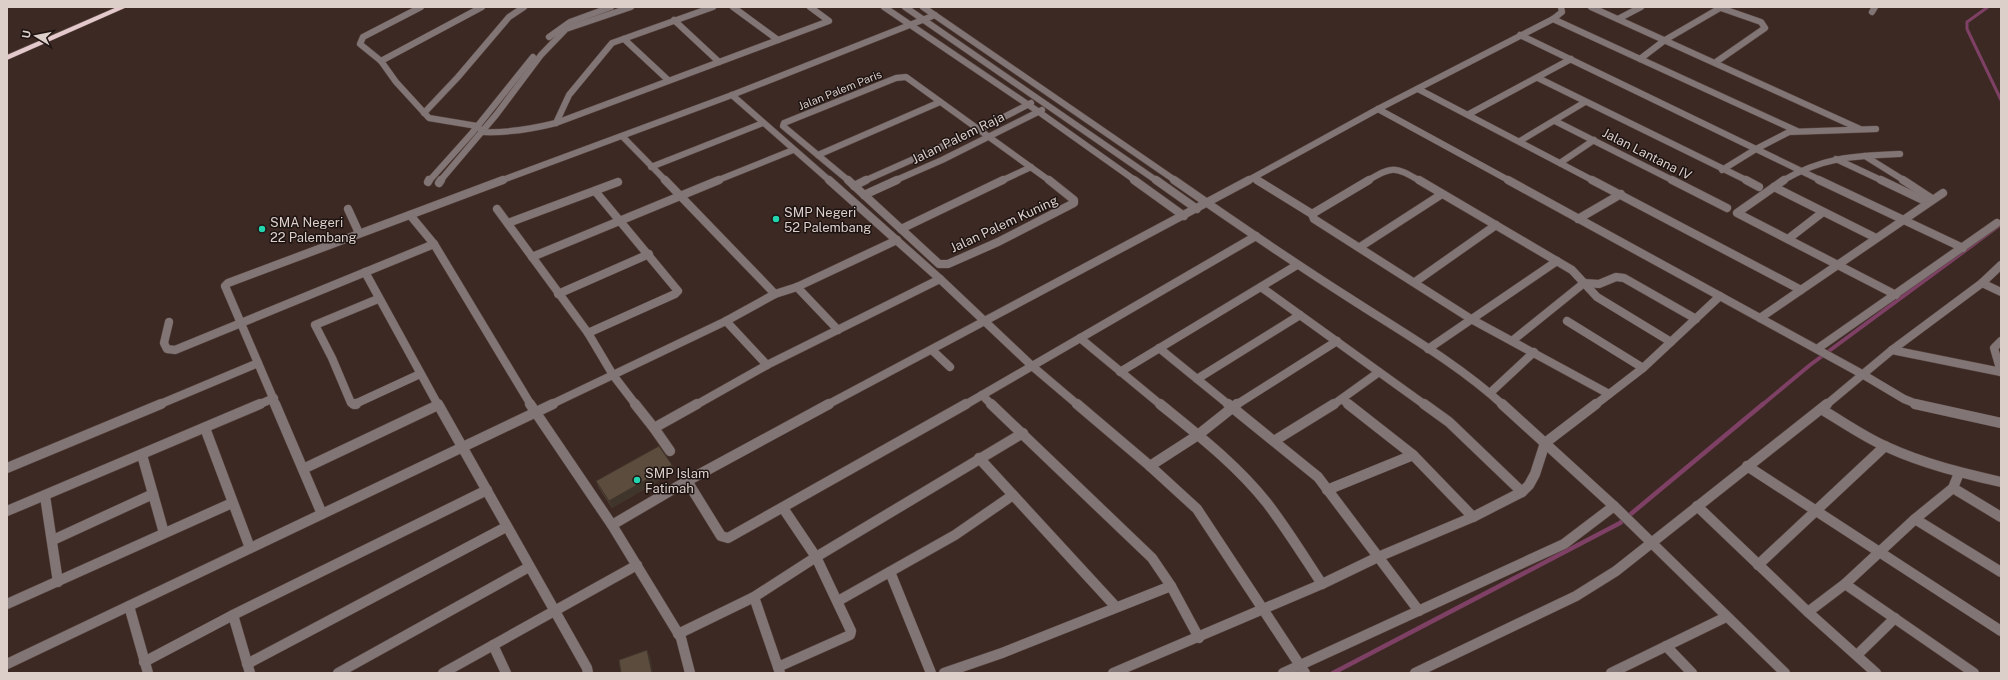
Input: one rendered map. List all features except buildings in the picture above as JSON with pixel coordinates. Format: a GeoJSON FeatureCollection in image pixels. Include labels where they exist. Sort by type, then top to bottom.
{"type":"FeatureCollection","features":[{"type":"Feature","properties":{"kind":"highway"},"geometry":{"type":"LineString","coordinates":[[7,50],[106,7]]}},
{"type":"Feature","properties":{"kind":"highway"},"geometry":{"type":"LineString","coordinates":[[7,58],[123,7]]}},
{"type":"Feature","properties":{"kind":"street"},"geometry":{"type":"LineString","coordinates":[[421,7],[363,37],[360,44],[381,61],[396,82],[424,113],[436,120],[477,126],[483,132],[522,131],[556,122],[829,21],[810,7]]}},
{"type":"Feature","properties":{"kind":"street"},"geometry":{"type":"LineString","coordinates":[[381,61],[482,7]]}},
{"type":"Feature","properties":{"kind":"street"},"geometry":{"type":"LineString","coordinates":[[424,113],[458,77],[509,17],[524,7]]}},
{"type":"Feature","properties":{"kind":"street"},"geometry":{"type":"LineString","coordinates":[[428,182],[477,126],[558,27],[572,20],[611,7]]}},
{"type":"Feature","properties":{"kind":"street"},"geometry":{"type":"LineString","coordinates":[[439,183],[483,132],[547,47],[566,29],[631,7]]}},
{"type":"Feature","properties":{"kind":"street"},"geometry":{"type":"LineString","coordinates":[[556,122],[569,95],[612,44],[674,20],[714,7]]}},
{"type":"Feature","properties":{"kind":"street"},"geometry":{"type":"LineString","coordinates":[[733,7],[778,40]]}},
{"type":"Feature","properties":{"kind":"street"},"geometry":{"type":"LineString","coordinates":[[884,7],[1039,112],[1184,216]]}},
{"type":"Feature","properties":{"kind":"street"},"geometry":{"type":"LineString","coordinates":[[905,7],[1197,209]]}},
{"type":"Feature","properties":{"kind":"street"},"geometry":{"type":"LineString","coordinates":[[924,7],[1297,264],[1428,350],[1490,393],[1615,507],[1785,673]]}},
{"type":"Feature","properties":{"kind":"street"},"geometry":{"type":"LineString","coordinates":[[612,525],[687,480],[1184,216],[1378,109],[1553,19],[1562,12],[1561,7]]}},
{"type":"Feature","properties":{"kind":"street"},"geometry":{"type":"LineString","coordinates":[[1591,7],[1716,62],[1860,130]]}},
{"type":"Feature","properties":{"kind":"street"},"geometry":{"type":"LineString","coordinates":[[1618,19],[1640,7]]}},
{"type":"Feature","properties":{"kind":"street"},"geometry":{"type":"LineString","coordinates":[[1640,59],[1665,40],[1719,7],[1761,22],[1765,28],[1716,62]]}},
{"type":"Feature","properties":{"kind":"street"},"geometry":{"type":"LineString","coordinates":[[322,514],[274,398],[225,286],[228,283],[359,233],[623,137],[934,15]]}},
{"type":"Feature","properties":{"kind":"street"},"geometry":{"type":"LineString","coordinates":[[1553,19],[1797,131]]}},
{"type":"Feature","properties":{"kind":"street"},"geometry":{"type":"LineString","coordinates":[[572,20],[581,24]]}},
{"type":"Feature","properties":{"kind":"street"},"geometry":{"type":"LineString","coordinates":[[674,20],[719,62]]}},
{"type":"Feature","properties":{"kind":"street"},"geometry":{"type":"LineString","coordinates":[[1520,35],[1756,149],[1800,172],[1963,248]]}},
{"type":"Feature","properties":{"kind":"street"},"geometry":{"type":"LineString","coordinates":[[624,39],[668,80]]}},
{"type":"Feature","properties":{"kind":"street"},"geometry":{"type":"LineString","coordinates":[[1469,114],[1571,59]]}},
{"type":"Feature","properties":{"kind":"street","name":"Jalan Palem Paris"},"geometry":{"type":"LineString","coordinates":[[818,155],[784,128],[784,123],[896,78],[903,77],[909,78],[940,102]]}},
{"type":"Feature","properties":{"kind":"street"},"geometry":{"type":"LineString","coordinates":[[1538,78],[1759,187]]}},
{"type":"Feature","properties":{"kind":"street"},"geometry":{"type":"LineString","coordinates":[[1418,89],[1622,194],[1801,290]]}},
{"type":"Feature","properties":{"kind":"street","name":"Jalan Palem Raja"},"geometry":{"type":"LineString","coordinates":[[854,186],[979,130],[1050,94]]}},
{"type":"Feature","properties":{"kind":"street"},"geometry":{"type":"LineString","coordinates":[[732,95],[897,240],[1032,366],[1150,466],[1197,510],[1302,669]]}},
{"type":"Feature","properties":{"kind":"street","name":"Jalan Palem Raja"},"geometry":{"type":"LineString","coordinates":[[864,195],[988,137],[1060,101]]}},
{"type":"Feature","properties":{"kind":"street"},"geometry":{"type":"LineString","coordinates":[[940,102],[1031,167],[901,229],[818,155],[940,102]]}},
{"type":"Feature","properties":{"kind":"street"},"geometry":{"type":"LineString","coordinates":[[1520,141],[1585,102]]}},
{"type":"Feature","properties":{"kind":"street"},"geometry":{"type":"LineString","coordinates":[[1378,109],[1817,349],[1904,399],[1916,404],[2001,423]]}},
{"type":"Feature","properties":{"kind":"street","name":"Jalan Lantana IV"},"geometry":{"type":"LineString","coordinates":[[1555,121],[1727,208]]}},
{"type":"Feature","properties":{"kind":"street"},"geometry":{"type":"LineString","coordinates":[[651,167],[763,123]]}},
{"type":"Feature","properties":{"kind":"street"},"geometry":{"type":"LineString","coordinates":[[1722,170],[1756,149],[1785,134],[1797,131],[1876,129]]}},
{"type":"Feature","properties":{"kind":"street"},"geometry":{"type":"LineString","coordinates":[[623,137],[775,294]]}},
{"type":"Feature","properties":{"kind":"street"},"geometry":{"type":"LineString","coordinates":[[1560,163],[1594,140]]}},
{"type":"Feature","properties":{"kind":"street"},"geometry":{"type":"LineString","coordinates":[[532,257],[793,150]]}},
{"type":"Feature","properties":{"kind":"street"},"geometry":{"type":"LineString","coordinates":[[1896,295],[1737,213],[1774,187],[1800,172],[1836,159],[1900,154]]}},
{"type":"Feature","properties":{"kind":"street"},"geometry":{"type":"LineString","coordinates":[[1865,156],[1930,201]]}},
{"type":"Feature","properties":{"kind":"street"},"geometry":{"type":"LineString","coordinates":[[1836,159],[1930,201]]}},
{"type":"Feature","properties":{"kind":"street","name":"Jalan Palem Kuning"},"geometry":{"type":"LineString","coordinates":[[901,229],[936,262],[948,264],[998,242],[1074,203],[1068,196],[1031,167]]}},
{"type":"Feature","properties":{"kind":"street"},"geometry":{"type":"LineString","coordinates":[[1312,214],[1385,171],[1395,168],[1496,225],[1578,274],[1597,297],[1671,342]]}},
{"type":"Feature","properties":{"kind":"street"},"geometry":{"type":"LineString","coordinates":[[1253,178],[1312,214],[1314,220],[1360,247],[1471,319],[1609,394]]}},
{"type":"Feature","properties":{"kind":"street"},"geometry":{"type":"LineString","coordinates":[[508,223],[618,182]]}},
{"type":"Feature","properties":{"kind":"street"},"geometry":{"type":"LineString","coordinates":[[1774,187],[1876,238]]}},
{"type":"Feature","properties":{"kind":"street"},"geometry":{"type":"LineString","coordinates":[[588,333],[678,291],[649,254],[619,221],[595,191]]}},
{"type":"Feature","properties":{"kind":"street"},"geometry":{"type":"LineString","coordinates":[[1360,247],[1442,194]]}},
{"type":"Feature","properties":{"kind":"street"},"geometry":{"type":"LineString","coordinates":[[1578,219],[1622,194]]}},
{"type":"Feature","properties":{"kind":"street"},"geometry":{"type":"LineString","coordinates":[[1760,318],[1901,220],[1943,194]]}},
{"type":"Feature","properties":{"kind":"street"},"geometry":{"type":"LineString","coordinates":[[348,209],[359,233]]}},
{"type":"Feature","properties":{"kind":"street"},"geometry":{"type":"LineString","coordinates":[[497,209],[588,333],[614,375],[670,451]]}},
{"type":"Feature","properties":{"kind":"street"},"geometry":{"type":"LineString","coordinates":[[1788,239],[1823,212]]}},
{"type":"Feature","properties":{"kind":"street"},"geometry":{"type":"LineString","coordinates":[[410,215],[434,244],[535,412],[612,525],[637,565],[678,634],[690,673]]}},
{"type":"Feature","properties":{"kind":"street"},"geometry":{"type":"LineString","coordinates":[[1817,349],[1997,223]]}},
{"type":"Feature","properties":{"kind":"street"},"geometry":{"type":"LineString","coordinates":[[1415,282],[1496,225]]}},
{"type":"Feature","properties":{"kind":"street"},"geometry":{"type":"LineString","coordinates":[[687,480],[721,536],[728,538],[982,395],[1256,236]]}},
{"type":"Feature","properties":{"kind":"street"},"geometry":{"type":"LineString","coordinates":[[7,664],[614,375],[726,321],[775,294],[797,287],[897,240]]}},
{"type":"Feature","properties":{"kind":"street"},"geometry":{"type":"LineString","coordinates":[[169,322],[164,343],[167,348],[172,350],[434,244]]}},
{"type":"Feature","properties":{"kind":"street"},"geometry":{"type":"LineString","coordinates":[[558,294],[649,254]]}},
{"type":"Feature","properties":{"kind":"street"},"geometry":{"type":"LineString","coordinates":[[1428,350],[1557,261]]}},
{"type":"Feature","properties":{"kind":"street"},"geometry":{"type":"LineString","coordinates":[[1120,372],[1297,264]]}},
{"type":"Feature","properties":{"kind":"street"},"geometry":{"type":"LineString","coordinates":[[1415,673],[1576,596],[1616,571],[1648,540],[1698,506],[1821,409],[1858,372],[1892,350],[1982,283],[2001,265]]}},
{"type":"Feature","properties":{"kind":"street"},"geometry":{"type":"LineString","coordinates":[[365,272],[378,299],[587,668],[588,673]]}},
{"type":"Feature","properties":{"kind":"street"},"geometry":{"type":"LineString","coordinates":[[1512,341],[1584,283],[1599,284],[1616,277],[1624,278],[1696,319]]}},
{"type":"Feature","properties":{"kind":"street"},"geometry":{"type":"LineString","coordinates":[[654,428],[767,366],[940,279]]}},
{"type":"Feature","properties":{"kind":"street"},"geometry":{"type":"LineString","coordinates":[[1982,283],[2001,292]]}},
{"type":"Feature","properties":{"kind":"street"},"geometry":{"type":"LineString","coordinates":[[1261,286],[1449,422],[1522,492]]}},
{"type":"Feature","properties":{"kind":"street"},"geometry":{"type":"LineString","coordinates":[[797,287],[838,330]]}},
{"type":"Feature","properties":{"kind":"street"},"geometry":{"type":"LineString","coordinates":[[1113,673],[1199,638],[1322,584],[1473,517],[1522,492],[1529,485],[1535,474],[1545,443],[1643,368],[1720,296]]}},
{"type":"Feature","properties":{"kind":"street"},"geometry":{"type":"LineString","coordinates":[[378,299],[315,326],[332,358],[351,403],[355,404],[420,374]]}},
{"type":"Feature","properties":{"kind":"street"},"geometry":{"type":"LineString","coordinates":[[1197,379],[1300,315]]}},
{"type":"Feature","properties":{"kind":"street"},"geometry":{"type":"LineString","coordinates":[[726,321],[767,366]]}},
{"type":"Feature","properties":{"kind":"street"},"geometry":{"type":"LineString","coordinates":[[1567,321],[1643,368]]}},
{"type":"Feature","properties":{"kind":"street"},"geometry":{"type":"LineString","coordinates":[[1080,338],[1198,435],[1240,474],[1267,503],[1322,584]]}},
{"type":"Feature","properties":{"kind":"street"},"geometry":{"type":"LineString","coordinates":[[1150,466],[1198,435],[1232,407],[1336,341]]}},
{"type":"Feature","properties":{"kind":"street"},"geometry":{"type":"LineString","coordinates":[[2001,341],[1994,348],[1994,353],[2001,372]]}},
{"type":"Feature","properties":{"kind":"street"},"geometry":{"type":"LineString","coordinates":[[1159,348],[1318,477],[1419,611]]}},
{"type":"Feature","properties":{"kind":"street"},"geometry":{"type":"LineString","coordinates":[[932,350],[950,367]]}},
{"type":"Feature","properties":{"kind":"street"},"geometry":{"type":"LineString","coordinates":[[1892,350],[2001,372]]}},
{"type":"Feature","properties":{"kind":"street"},"geometry":{"type":"LineString","coordinates":[[1490,393],[1534,352]]}},
{"type":"Feature","properties":{"kind":"street"},"geometry":{"type":"LineString","coordinates":[[7,468],[258,363]]}},
{"type":"Feature","properties":{"kind":"street"},"geometry":{"type":"LineString","coordinates":[[1274,441],[1342,399],[1379,372]]}},
{"type":"Feature","properties":{"kind":"street"},"geometry":{"type":"LineString","coordinates":[[982,395],[1152,558],[1171,586],[1199,638]]}},
{"type":"Feature","properties":{"kind":"street"},"geometry":{"type":"LineString","coordinates":[[7,511],[274,398]]}},
{"type":"Feature","properties":{"kind":"street"},"geometry":{"type":"LineString","coordinates":[[1342,399],[1413,455],[1473,517]]}},
{"type":"Feature","properties":{"kind":"street"},"geometry":{"type":"LineString","coordinates":[[304,470],[438,405]]}},
{"type":"Feature","properties":{"kind":"street"},"geometry":{"type":"LineString","coordinates":[[1821,409],[1885,446],[1908,456],[1959,473],[2001,482]]}},
{"type":"Feature","properties":{"kind":"street"},"geometry":{"type":"LineString","coordinates":[[205,428],[250,548]]}},
{"type":"Feature","properties":{"kind":"street"},"geometry":{"type":"LineString","coordinates":[[678,634],[754,597],[816,557],[1022,433]]}},
{"type":"Feature","properties":{"kind":"street"},"geometry":{"type":"LineString","coordinates":[[1758,564],[1885,446]]}},
{"type":"Feature","properties":{"kind":"street"},"geometry":{"type":"LineString","coordinates":[[142,455],[164,533]]}},
{"type":"Feature","properties":{"kind":"street"},"geometry":{"type":"LineString","coordinates":[[1327,490],[1413,455]]}},
{"type":"Feature","properties":{"kind":"street"},"geometry":{"type":"LineString","coordinates":[[979,458],[1116,607]]}},
{"type":"Feature","properties":{"kind":"street"},"geometry":{"type":"LineString","coordinates":[[1748,466],[2001,631]]}},
{"type":"Feature","properties":{"kind":"street"},"geometry":{"type":"LineString","coordinates":[[1808,612],[1845,584],[1882,552],[1915,519],[1953,488],[1959,473]]}},
{"type":"Feature","properties":{"kind":"street"},"geometry":{"type":"LineString","coordinates":[[1953,488],[2001,517]]}},
{"type":"Feature","properties":{"kind":"street"},"geometry":{"type":"LineString","coordinates":[[144,662],[233,615],[487,490]]}},
{"type":"Feature","properties":{"kind":"street"},"geometry":{"type":"LineString","coordinates":[[53,540],[153,494]]}},
{"type":"Feature","properties":{"kind":"street"},"geometry":{"type":"LineString","coordinates":[[838,601],[955,535],[1013,495]]}},
{"type":"Feature","properties":{"kind":"street"},"geometry":{"type":"LineString","coordinates":[[45,496],[53,540],[58,582]]}},
{"type":"Feature","properties":{"kind":"street"},"geometry":{"type":"LineString","coordinates":[[7,604],[232,503]]}},
{"type":"Feature","properties":{"kind":"street"},"geometry":{"type":"LineString","coordinates":[[1698,506],[1808,612],[1876,673]]}},
{"type":"Feature","properties":{"kind":"street"},"geometry":{"type":"LineString","coordinates":[[1283,673],[1302,669],[1419,611],[1564,544],[1615,507]]}},
{"type":"Feature","properties":{"kind":"street"},"geometry":{"type":"LineString","coordinates":[[754,597],[779,670],[850,635],[851,630],[816,557],[783,508]]}},
{"type":"Feature","properties":{"kind":"street"},"geometry":{"type":"LineString","coordinates":[[1915,519],[2001,572]]}},
{"type":"Feature","properties":{"kind":"street"},"geometry":{"type":"LineString","coordinates":[[233,615],[249,668],[506,527]]}},
{"type":"Feature","properties":{"kind":"street"},"geometry":{"type":"LineString","coordinates":[[443,673],[637,565]]}},
{"type":"Feature","properties":{"kind":"street"},"geometry":{"type":"LineString","coordinates":[[338,673],[529,567]]}},
{"type":"Feature","properties":{"kind":"street"},"geometry":{"type":"LineString","coordinates":[[890,572],[931,673]]}},
{"type":"Feature","properties":{"kind":"street"},"geometry":{"type":"LineString","coordinates":[[1845,584],[1974,673]]}},
{"type":"Feature","properties":{"kind":"street"},"geometry":{"type":"LineString","coordinates":[[944,673],[1002,653],[1171,586]]}},
{"type":"Feature","properties":{"kind":"street"},"geometry":{"type":"LineString","coordinates":[[129,606],[148,673]]}},
{"type":"Feature","properties":{"kind":"street"},"geometry":{"type":"LineString","coordinates":[[1617,672],[1726,617]]}},
{"type":"Feature","properties":{"kind":"street"},"geometry":{"type":"LineString","coordinates":[[1856,655],[1895,618]]}},
{"type":"Feature","properties":{"kind":"street"},"geometry":{"type":"LineString","coordinates":[[492,645],[506,673]]}},
{"type":"Feature","properties":{"kind":"street"},"geometry":{"type":"LineString","coordinates":[[1666,646],[1692,673]]}},
{"type":"Feature","properties":{"kind":"waterway"},"geometry":{"type":"LineString","coordinates":[[1988,7],[1967,22],[1967,29],[2001,100]]}},
{"type":"Feature","properties":{"kind":"waterway"},"geometry":{"type":"LineString","coordinates":[[1762,405],[1810,365],[2001,224]]}},
{"type":"Feature","properties":{"kind":"waterway"},"geometry":{"type":"LineString","coordinates":[[1333,673],[1620,523],[1763,404]]}},
{"type":"Feature","properties":{"kind":"place","name":"SMP Negeri 52 Palembang"},"geometry":{"type":"Point","coordinates":[776,219]}},
{"type":"Feature","properties":{"kind":"place","name":"SMA Negeri 22 Palembang"},"geometry":{"type":"Point","coordinates":[262,229]}},
{"type":"Feature","properties":{"kind":"place","name":"SMP Islam Fatimah"},"geometry":{"type":"Point","coordinates":[637,480]}}]}
